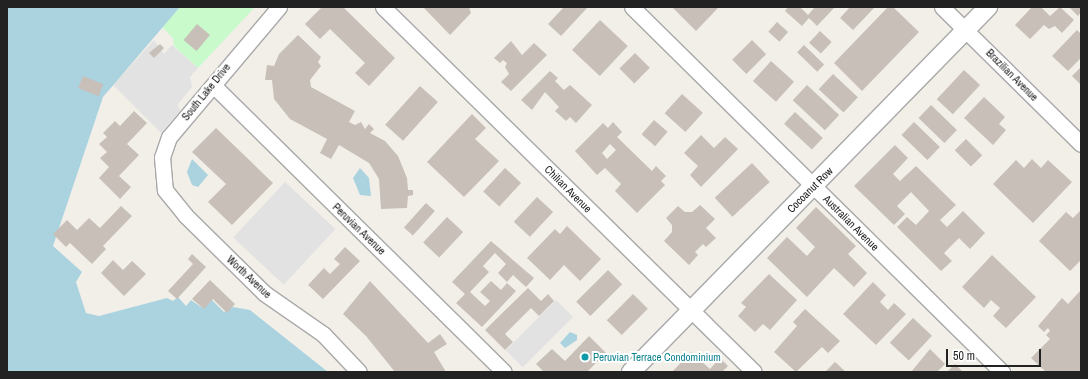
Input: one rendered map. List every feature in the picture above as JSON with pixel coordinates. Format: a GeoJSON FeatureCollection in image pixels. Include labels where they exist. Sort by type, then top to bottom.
{"type":"FeatureCollection","features":[{"type":"Feature","properties":{"kind":"street","name":"South Lake Drive"},"geometry":{"type":"LineString","coordinates":[[166,190],[162,171],[164,146],[174,130],[214,86],[225,68],[279,7]]}},
{"type":"Feature","properties":{"kind":"street","name":"Chilian Avenue"},"geometry":{"type":"LineString","coordinates":[[383,7],[754,372]]}},
{"type":"Feature","properties":{"kind":"street","name":"Australian Avenue"},"geometry":{"type":"LineString","coordinates":[[632,7],[1002,372]]}},
{"type":"Feature","properties":{"kind":"street","name":"Brazilian Avenue"},"geometry":{"type":"LineString","coordinates":[[942,7],[1081,144]]}},
{"type":"Feature","properties":{"kind":"street","name":"Cocoanut Row"},"geometry":{"type":"LineString","coordinates":[[631,372],[988,7]]}},
{"type":"Feature","properties":{"kind":"street","name":"Peruvian Avenue"},"geometry":{"type":"LineString","coordinates":[[214,86],[504,372]]}},
{"type":"Feature","properties":{"kind":"street","name":"Worth Avenue"},"geometry":{"type":"LineString","coordinates":[[166,190],[185,215],[264,293],[323,334],[359,372]]}},
{"type":"Feature","properties":{"kind":"green space"},"geometry":{"type":"Polygon","coordinates":[[[180,7],[255,7],[198,68],[174,46],[173,38],[162,27],[180,7]]]}},
{"type":"Feature","properties":{"kind":"shaded area"},"geometry":{"type":"Polygon","coordinates":[[[154,40],[164,54],[172,45],[198,68],[190,77],[192,87],[178,104],[180,111],[161,133],[113,85],[154,40]]]}},
{"type":"Feature","properties":{"kind":"shaded area"},"geometry":{"type":"Polygon","coordinates":[[[285,182],[335,229],[284,285],[233,238],[285,182]]]}},
{"type":"Feature","properties":{"kind":"shaded area"},"geometry":{"type":"Polygon","coordinates":[[[556,300],[573,317],[523,367],[506,350],[556,300]]]}},
{"type":"Feature","properties":{"kind":"water"},"geometry":{"type":"Polygon","coordinates":[[[7,7],[180,7],[103,97],[53,246],[82,272],[76,282],[86,313],[99,316],[167,298],[173,301],[178,297],[186,306],[191,300],[201,307],[211,299],[224,312],[233,307],[250,310],[328,372],[7,372],[7,7]]]}},
{"type":"Feature","properties":{"kind":"water"},"geometry":{"type":"Polygon","coordinates":[[[192,159],[208,175],[198,187],[192,185],[187,172],[192,159]]]}},
{"type":"Feature","properties":{"kind":"water"},"geometry":{"type":"Polygon","coordinates":[[[360,168],[369,178],[371,196],[360,195],[353,178],[360,168]]]}},
{"type":"Feature","properties":{"kind":"water"},"geometry":{"type":"Polygon","coordinates":[[[570,332],[577,335],[577,340],[565,348],[560,343],[570,332]]]}},
{"type":"Feature","properties":{"kind":"building"},"geometry":{"type":"Polygon","coordinates":[[[322,7],[343,7],[395,58],[369,86],[355,73],[365,63],[330,29],[320,39],[305,24],[322,7]]]}},
{"type":"Feature","properties":{"kind":"building"},"geometry":{"type":"Polygon","coordinates":[[[423,7],[469,7],[471,13],[450,35],[423,7]]]}},
{"type":"Feature","properties":{"kind":"building"},"geometry":{"type":"Polygon","coordinates":[[[564,7],[588,7],[561,36],[548,24],[564,7]]]}},
{"type":"Feature","properties":{"kind":"building"},"geometry":{"type":"Polygon","coordinates":[[[672,7],[717,7],[718,8],[696,31],[672,7]]]}},
{"type":"Feature","properties":{"kind":"building"},"geometry":{"type":"Polygon","coordinates":[[[788,7],[800,7],[808,15],[815,7],[835,7],[817,26],[809,18],[802,26],[785,11],[788,7]]]}},
{"type":"Feature","properties":{"kind":"building"},"geometry":{"type":"Polygon","coordinates":[[[850,7],[875,7],[853,30],[840,18],[850,7]]]}},
{"type":"Feature","properties":{"kind":"building"},"geometry":{"type":"Polygon","coordinates":[[[888,7],[893,7],[919,32],[862,91],[834,63],[888,7]]]}},
{"type":"Feature","properties":{"kind":"building"},"geometry":{"type":"Polygon","coordinates":[[[1032,7],[1041,7],[1050,16],[1060,7],[1074,20],[1062,33],[1055,26],[1049,29],[1044,25],[1030,39],[1015,25],[1032,7]]]}},
{"type":"Feature","properties":{"kind":"building"},"geometry":{"type":"Polygon","coordinates":[[[1069,7],[1081,7],[1081,12],[1078,16],[1069,7]]]}},
{"type":"Feature","properties":{"kind":"building"},"geometry":{"type":"Polygon","coordinates":[[[600,20],[628,46],[600,76],[572,50],[600,20]]]}},
{"type":"Feature","properties":{"kind":"building"},"geometry":{"type":"Polygon","coordinates":[[[777,22],[788,32],[779,42],[768,32],[777,22]]]}},
{"type":"Feature","properties":{"kind":"building"},"geometry":{"type":"Polygon","coordinates":[[[197,24],[210,35],[197,51],[184,40],[197,24]]]}},
{"type":"Feature","properties":{"kind":"building"},"geometry":{"type":"Polygon","coordinates":[[[1077,30],[1081,34],[1081,58],[1068,71],[1052,56],[1077,30]]]}},
{"type":"Feature","properties":{"kind":"building"},"geometry":{"type":"Polygon","coordinates":[[[820,31],[832,42],[821,54],[809,43],[820,31]]]}},
{"type":"Feature","properties":{"kind":"building"},"geometry":{"type":"Polygon","coordinates":[[[298,35],[321,57],[318,62],[321,66],[310,80],[311,87],[355,111],[349,122],[355,125],[361,122],[365,129],[369,124],[374,129],[370,133],[385,141],[398,156],[407,178],[408,190],[413,190],[413,195],[408,196],[407,208],[381,209],[379,179],[369,163],[339,145],[331,159],[320,153],[327,139],[290,119],[274,99],[272,80],[265,80],[267,65],[274,66],[279,54],[298,35]]]}},
{"type":"Feature","properties":{"kind":"building"},"geometry":{"type":"Polygon","coordinates":[[[752,40],[766,54],[746,74],[732,60],[752,40]]]}},
{"type":"Feature","properties":{"kind":"building"},"geometry":{"type":"Polygon","coordinates":[[[511,41],[522,55],[534,43],[547,55],[511,91],[501,82],[509,74],[505,67],[507,63],[503,60],[500,63],[494,58],[511,41]]]}},
{"type":"Feature","properties":{"kind":"building"},"geometry":{"type":"Polygon","coordinates":[[[160,44],[164,48],[154,58],[149,53],[160,44]]]}},
{"type":"Feature","properties":{"kind":"building"},"geometry":{"type":"Polygon","coordinates":[[[804,45],[824,64],[817,72],[797,52],[804,45]]]}},
{"type":"Feature","properties":{"kind":"building"},"geometry":{"type":"Polygon","coordinates":[[[635,53],[650,68],[634,83],[619,69],[635,53]]]}},
{"type":"Feature","properties":{"kind":"building"},"geometry":{"type":"Polygon","coordinates":[[[771,61],[794,82],[776,102],[753,81],[771,61]]]}},
{"type":"Feature","properties":{"kind":"building"},"geometry":{"type":"Polygon","coordinates":[[[1081,67],[1081,85],[1072,76],[1081,67]]]}},
{"type":"Feature","properties":{"kind":"building"},"geometry":{"type":"Polygon","coordinates":[[[964,70],[980,85],[953,114],[937,99],[964,70]]]}},
{"type":"Feature","properties":{"kind":"building"},"geometry":{"type":"Polygon","coordinates":[[[550,71],[558,78],[555,81],[564,90],[570,85],[592,105],[576,123],[570,117],[566,121],[555,111],[559,107],[545,92],[532,110],[521,100],[550,71]]]}},
{"type":"Feature","properties":{"kind":"building"},"geometry":{"type":"Polygon","coordinates":[[[833,74],[858,97],[844,113],[819,89],[833,74]]]}},
{"type":"Feature","properties":{"kind":"building"},"geometry":{"type":"Polygon","coordinates":[[[83,76],[103,84],[99,96],[78,88],[83,76]]]}},
{"type":"Feature","properties":{"kind":"building"},"geometry":{"type":"Polygon","coordinates":[[[807,85],[839,115],[825,130],[793,100],[807,85]]]}},
{"type":"Feature","properties":{"kind":"building"},"geometry":{"type":"Polygon","coordinates":[[[420,86],[438,102],[403,141],[385,125],[420,86]]]}},
{"type":"Feature","properties":{"kind":"building"},"geometry":{"type":"Polygon","coordinates":[[[682,94],[703,113],[685,132],[665,113],[682,94]]]}},
{"type":"Feature","properties":{"kind":"building"},"geometry":{"type":"Polygon","coordinates":[[[984,97],[1005,117],[999,124],[1006,130],[993,145],[964,118],[984,97]]]}},
{"type":"Feature","properties":{"kind":"building"},"geometry":{"type":"Polygon","coordinates":[[[931,105],[957,130],[944,143],[918,118],[931,105]]]}},
{"type":"Feature","properties":{"kind":"building"},"geometry":{"type":"Polygon","coordinates":[[[134,111],[147,123],[127,144],[139,155],[119,176],[131,187],[120,199],[99,178],[109,167],[100,158],[107,152],[99,144],[107,137],[103,133],[115,121],[120,126],[134,111]]]}},
{"type":"Feature","properties":{"kind":"building"},"geometry":{"type":"Polygon","coordinates":[[[795,112],[823,138],[812,150],[784,124],[795,112]]]}},
{"type":"Feature","properties":{"kind":"building"},"geometry":{"type":"Polygon","coordinates":[[[472,114],[486,128],[475,139],[499,161],[464,197],[427,162],[472,114]]]}},
{"type":"Feature","properties":{"kind":"building"},"geometry":{"type":"Polygon","coordinates":[[[654,120],[668,132],[655,146],[642,134],[654,120]]]}},
{"type":"Feature","properties":{"kind":"building"},"geometry":{"type":"Polygon","coordinates":[[[613,122],[622,132],[617,137],[652,171],[656,166],[666,176],[661,181],[665,185],[637,213],[615,191],[621,184],[605,168],[597,175],[575,151],[603,123],[608,128],[613,122]],[[610,144],[602,153],[607,159],[616,150],[610,144]]]}},
{"type":"Feature","properties":{"kind":"building"},"geometry":{"type":"Polygon","coordinates":[[[914,122],[940,147],[927,160],[901,135],[914,122]]]}},
{"type":"Feature","properties":{"kind":"building"},"geometry":{"type":"Polygon","coordinates":[[[216,128],[273,183],[232,225],[208,202],[226,184],[192,152],[216,128]]]}},
{"type":"Feature","properties":{"kind":"building"},"geometry":{"type":"Polygon","coordinates":[[[701,135],[714,148],[725,137],[738,149],[701,187],[690,175],[698,166],[684,153],[701,135]]]}},
{"type":"Feature","properties":{"kind":"building"},"geometry":{"type":"Polygon","coordinates":[[[966,139],[982,155],[971,167],[955,150],[966,139]]]}},
{"type":"Feature","properties":{"kind":"building"},"geometry":{"type":"Polygon","coordinates":[[[895,145],[908,158],[893,174],[900,181],[916,166],[956,205],[940,220],[947,227],[963,211],[985,233],[970,249],[959,238],[944,253],[952,261],[941,271],[897,227],[907,217],[916,225],[929,211],[911,192],[897,206],[905,214],[894,225],[854,186],[895,145]]]}},
{"type":"Feature","properties":{"kind":"building"},"geometry":{"type":"Polygon","coordinates":[[[1032,159],[1041,168],[1048,160],[1072,182],[1033,223],[993,184],[1016,160],[1024,168],[1032,159]]]}},
{"type":"Feature","properties":{"kind":"building"},"geometry":{"type":"Polygon","coordinates":[[[752,163],[770,182],[732,217],[715,198],[752,163]]]}},
{"type":"Feature","properties":{"kind":"building"},"geometry":{"type":"Polygon","coordinates":[[[505,168],[521,183],[499,206],[483,191],[505,168]]]}},
{"type":"Feature","properties":{"kind":"building"},"geometry":{"type":"Polygon","coordinates":[[[537,197],[553,212],[530,237],[514,222],[537,197]]]}},
{"type":"Feature","properties":{"kind":"building"},"geometry":{"type":"Polygon","coordinates":[[[426,203],[435,211],[413,236],[404,228],[426,203]]]}},
{"type":"Feature","properties":{"kind":"building"},"geometry":{"type":"Polygon","coordinates":[[[700,205],[715,219],[706,228],[716,238],[706,247],[703,244],[695,252],[698,255],[689,265],[664,241],[672,232],[672,225],[666,218],[678,206],[685,212],[692,212],[700,205]]]}},
{"type":"Feature","properties":{"kind":"building"},"geometry":{"type":"Polygon","coordinates":[[[121,206],[132,216],[103,246],[106,249],[92,264],[70,243],[66,247],[53,234],[67,220],[77,230],[89,218],[100,228],[121,206]]]}},
{"type":"Feature","properties":{"kind":"building"},"geometry":{"type":"Polygon","coordinates":[[[816,207],[856,246],[848,254],[867,273],[854,287],[834,268],[807,297],[767,258],[787,237],[807,256],[815,247],[796,228],[816,207]]]}},
{"type":"Feature","properties":{"kind":"building"},"geometry":{"type":"Polygon","coordinates":[[[1081,210],[1081,260],[1070,271],[1039,241],[1066,212],[1073,218],[1081,210]]]}},
{"type":"Feature","properties":{"kind":"building"},"geometry":{"type":"Polygon","coordinates":[[[447,217],[463,232],[439,258],[423,243],[447,217]]]}},
{"type":"Feature","properties":{"kind":"building"},"geometry":{"type":"Polygon","coordinates":[[[567,226],[601,259],[580,281],[564,265],[550,280],[527,258],[555,229],[560,234],[567,226]]]}},
{"type":"Feature","properties":{"kind":"building"},"geometry":{"type":"Polygon","coordinates":[[[491,241],[534,278],[526,287],[513,275],[507,282],[498,273],[506,264],[495,253],[483,266],[489,272],[470,292],[485,306],[490,301],[480,292],[491,281],[501,290],[507,283],[516,291],[482,327],[456,303],[465,294],[452,282],[491,241]]]}},
{"type":"Feature","properties":{"kind":"building"},"geometry":{"type":"Polygon","coordinates":[[[345,247],[360,261],[323,299],[308,285],[324,268],[330,274],[340,264],[334,259],[345,247]]]}},
{"type":"Feature","properties":{"kind":"building"},"geometry":{"type":"Polygon","coordinates":[[[192,254],[206,267],[177,299],[168,291],[193,264],[188,259],[192,254]]]}},
{"type":"Feature","properties":{"kind":"building"},"geometry":{"type":"Polygon","coordinates":[[[992,255],[1036,297],[1006,328],[993,316],[1000,308],[991,300],[984,308],[962,287],[992,255]]]}},
{"type":"Feature","properties":{"kind":"building"},"geometry":{"type":"Polygon","coordinates":[[[113,260],[123,270],[132,261],[146,274],[124,296],[101,273],[113,260]]]}},
{"type":"Feature","properties":{"kind":"building"},"geometry":{"type":"Polygon","coordinates":[[[608,270],[622,284],[590,316],[576,302],[608,270]]]}},
{"type":"Feature","properties":{"kind":"building"},"geometry":{"type":"Polygon","coordinates":[[[769,274],[797,300],[770,330],[763,324],[755,332],[738,316],[746,307],[741,303],[769,274]]]}},
{"type":"Feature","properties":{"kind":"building"},"geometry":{"type":"Polygon","coordinates":[[[210,280],[235,304],[227,313],[213,299],[204,309],[192,299],[210,280]]]}},
{"type":"Feature","properties":{"kind":"building"},"geometry":{"type":"Polygon","coordinates":[[[370,281],[428,343],[440,334],[447,344],[434,352],[446,372],[395,372],[366,336],[343,314],[370,281]]]}},
{"type":"Feature","properties":{"kind":"building"},"geometry":{"type":"Polygon","coordinates":[[[873,282],[886,295],[880,302],[888,310],[894,303],[906,314],[876,345],[843,314],[873,282]]]}},
{"type":"Feature","properties":{"kind":"building"},"geometry":{"type":"Polygon","coordinates":[[[528,288],[541,301],[548,294],[554,301],[539,316],[531,308],[505,334],[513,342],[505,350],[485,330],[528,288]]]}},
{"type":"Feature","properties":{"kind":"building"},"geometry":{"type":"Polygon","coordinates":[[[1081,290],[1081,372],[1046,372],[1031,358],[1050,339],[1046,335],[1050,331],[1048,328],[1044,332],[1038,326],[1062,298],[1068,304],[1081,290]]]}},
{"type":"Feature","properties":{"kind":"building"},"geometry":{"type":"Polygon","coordinates":[[[633,294],[648,309],[622,335],[607,320],[633,294]]]}},
{"type":"Feature","properties":{"kind":"building"},"geometry":{"type":"Polygon","coordinates":[[[805,309],[840,341],[828,353],[822,347],[796,372],[774,352],[797,326],[793,322],[805,309]]]}},
{"type":"Feature","properties":{"kind":"building"},"geometry":{"type":"Polygon","coordinates":[[[913,318],[932,336],[909,361],[890,343],[913,318]]]}},
{"type":"Feature","properties":{"kind":"building","name":"Peruvian Terrace Condominium"},"geometry":{"type":"Polygon","coordinates":[[[589,336],[606,353],[587,372],[544,372],[536,364],[552,349],[565,361],[589,336]]]}},
{"type":"Feature","properties":{"kind":"building"},"geometry":{"type":"Polygon","coordinates":[[[930,349],[945,364],[937,372],[911,372],[930,349]]]}},
{"type":"Feature","properties":{"kind":"building"},"geometry":{"type":"Polygon","coordinates":[[[691,352],[710,369],[720,358],[728,366],[722,372],[672,372],[691,352]]]}},
{"type":"Feature","properties":{"kind":"building"},"geometry":{"type":"Polygon","coordinates":[[[835,362],[846,372],[825,372],[835,362]]]}},
{"type":"Feature","properties":{"kind":"building"},"geometry":{"type":"Polygon","coordinates":[[[955,364],[963,372],[947,372],[955,364]]]}},
{"type":"Feature","properties":{"kind":"place","name":"Peruvian Terrace Condominium"},"geometry":{"type":"Point","coordinates":[585,357]}}]}
